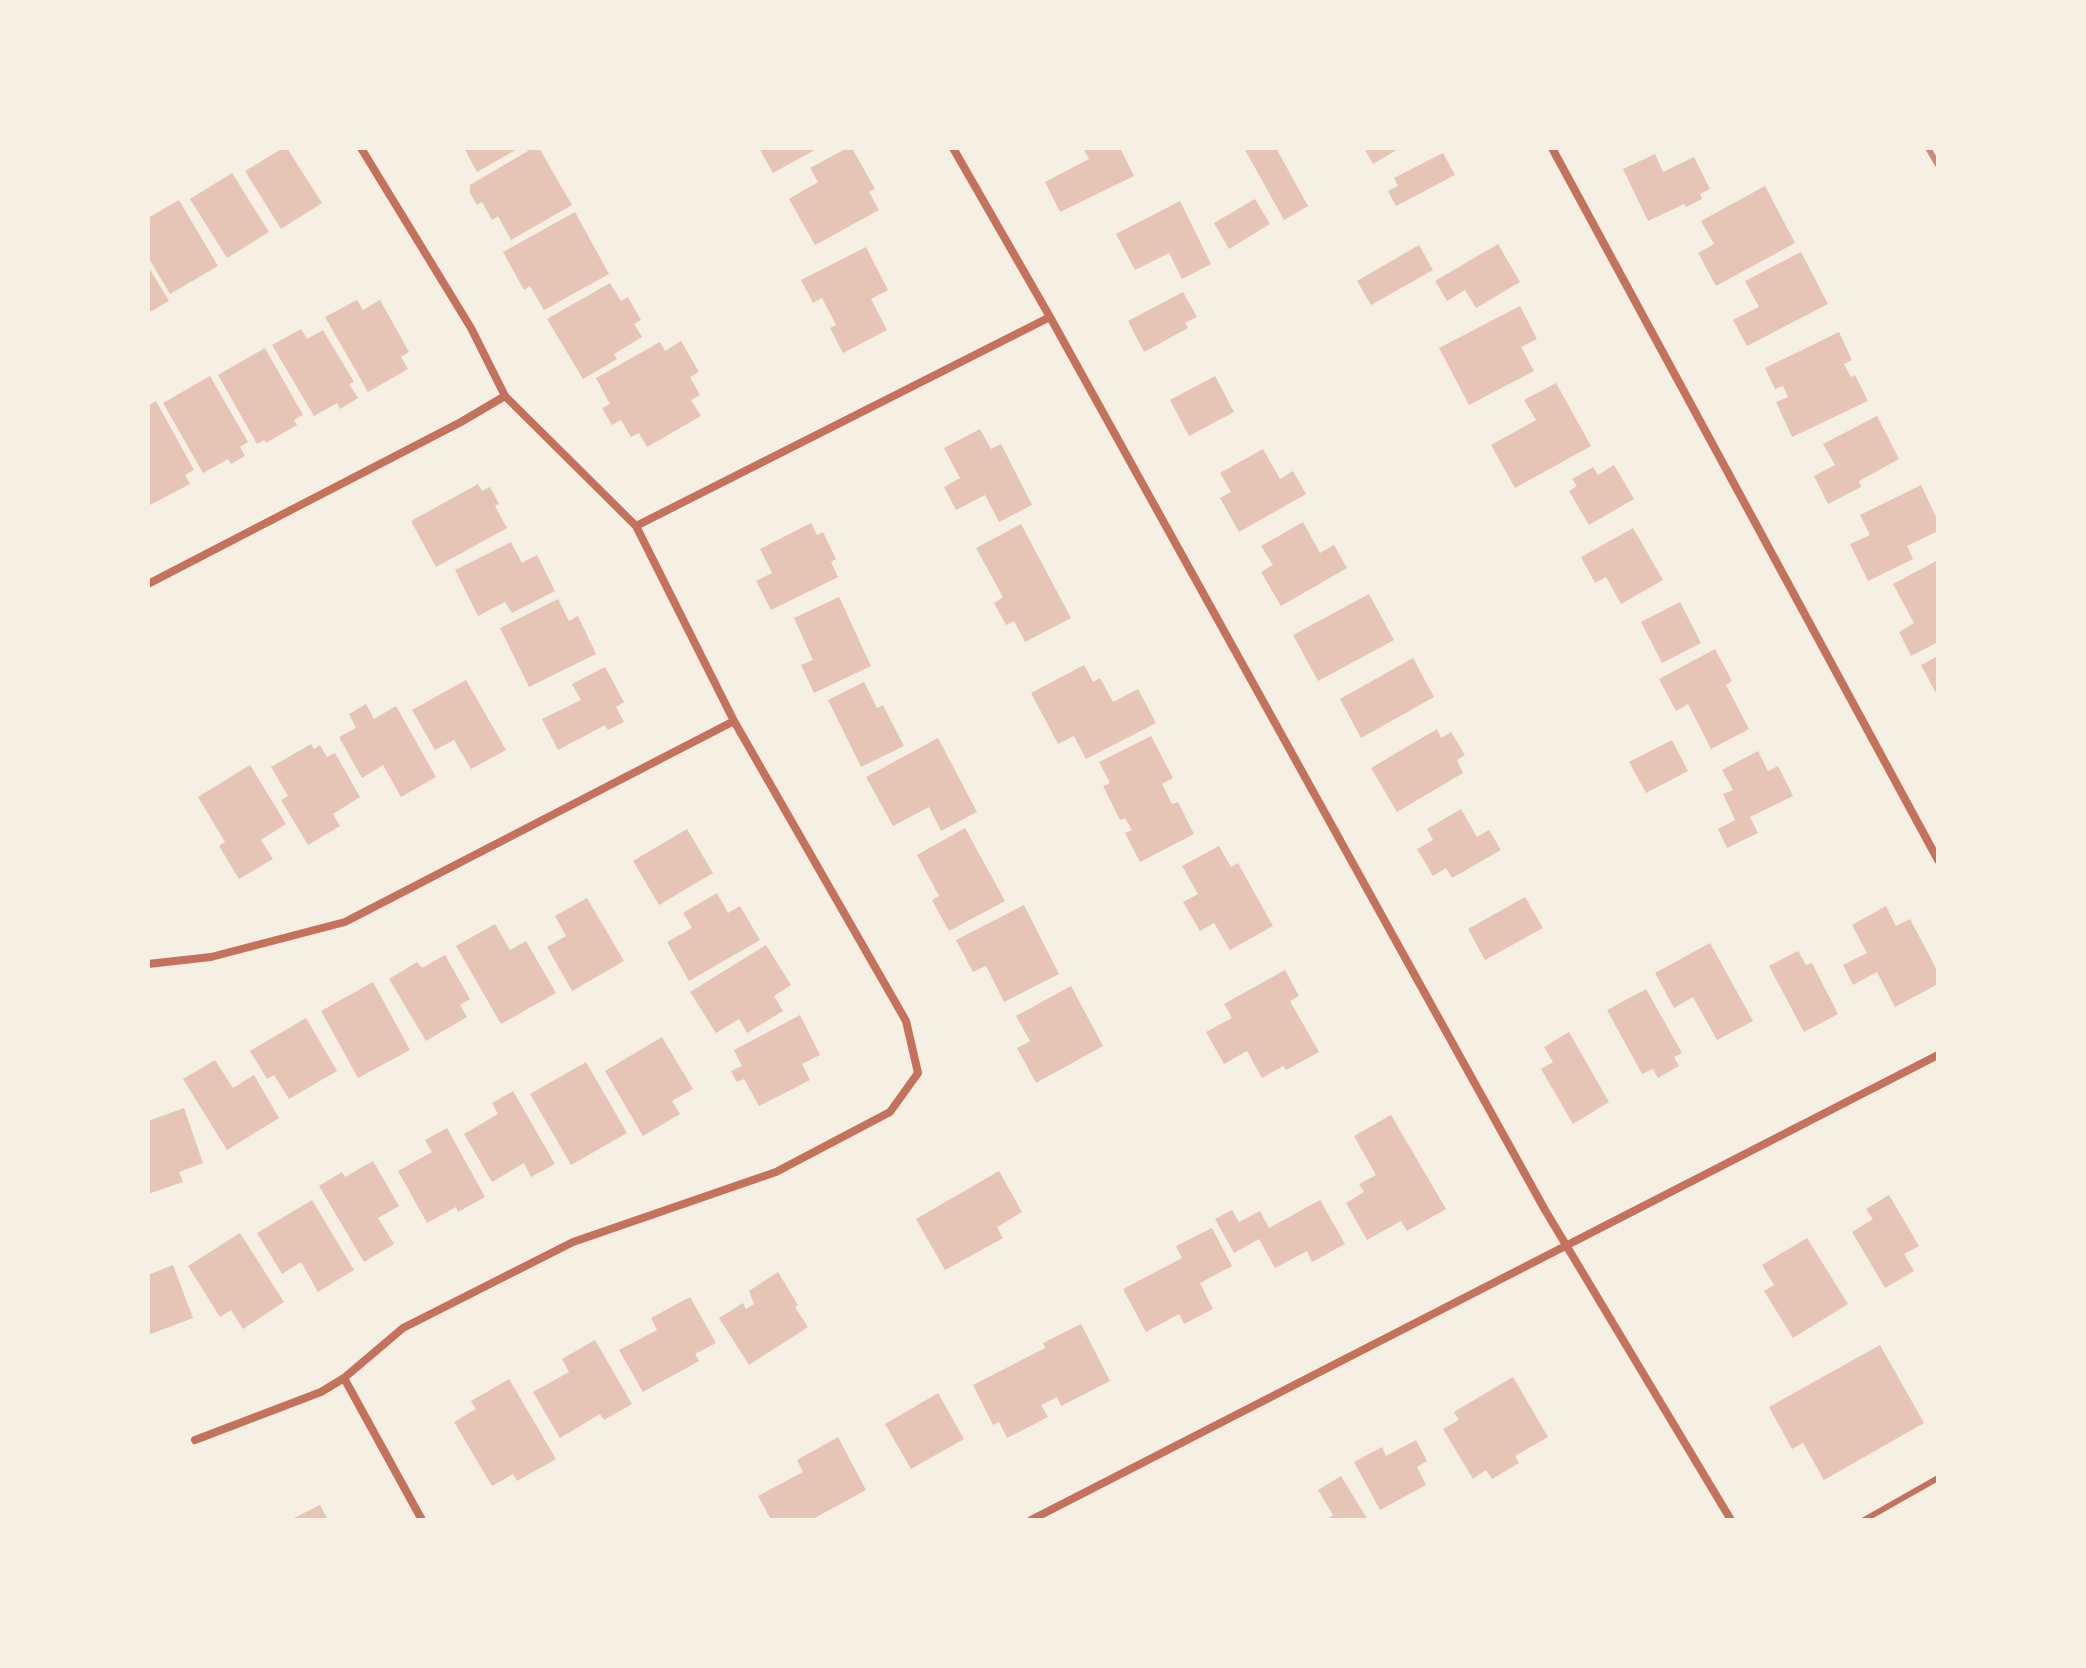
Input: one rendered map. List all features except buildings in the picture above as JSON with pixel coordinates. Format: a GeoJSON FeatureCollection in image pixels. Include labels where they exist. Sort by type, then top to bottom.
{"type":"FeatureCollection","features":[{"type":"Feature","properties":{"kind":"street"},"geometry":{"type":"LineString","coordinates":[[195,1440],[321,1392],[344,1378],[403,1328],[573,1242],[776,1172],[890,1112],[918,1073],[906,1021],[734,721],[636,526],[505,396],[471,328],[361,148]]}},
{"type":"Feature","properties":{"kind":"street"},"geometry":{"type":"LineString","coordinates":[[953,148],[1566,1246],[1731,1520]]}},
{"type":"Feature","properties":{"kind":"street"},"geometry":{"type":"LineString","coordinates":[[1552,148],[1938,860]]}},
{"type":"Feature","properties":{"kind":"street"},"geometry":{"type":"LineString","coordinates":[[636,526],[1050,317]]}},
{"type":"Feature","properties":{"kind":"street"},"geometry":{"type":"LineString","coordinates":[[148,584],[461,422],[505,396]]}},
{"type":"Feature","properties":{"kind":"street"},"geometry":{"type":"LineString","coordinates":[[148,964],[211,957],[345,922],[734,721]]}},
{"type":"Feature","properties":{"kind":"street"},"geometry":{"type":"LineString","coordinates":[[1031,1520],[1938,1055]]}},
{"type":"Feature","properties":{"kind":"street"},"geometry":{"type":"LineString","coordinates":[[344,1378],[422,1520]]}},
{"type":"Feature","properties":{"kind":"lane"},"geometry":{"type":"LineString","coordinates":[[1864,1520],[1938,1478]]}},
{"type":"Feature","properties":{"kind":"railway"},"geometry":{"type":"LineString","coordinates":[[1928,148],[1938,165]]}}]}
